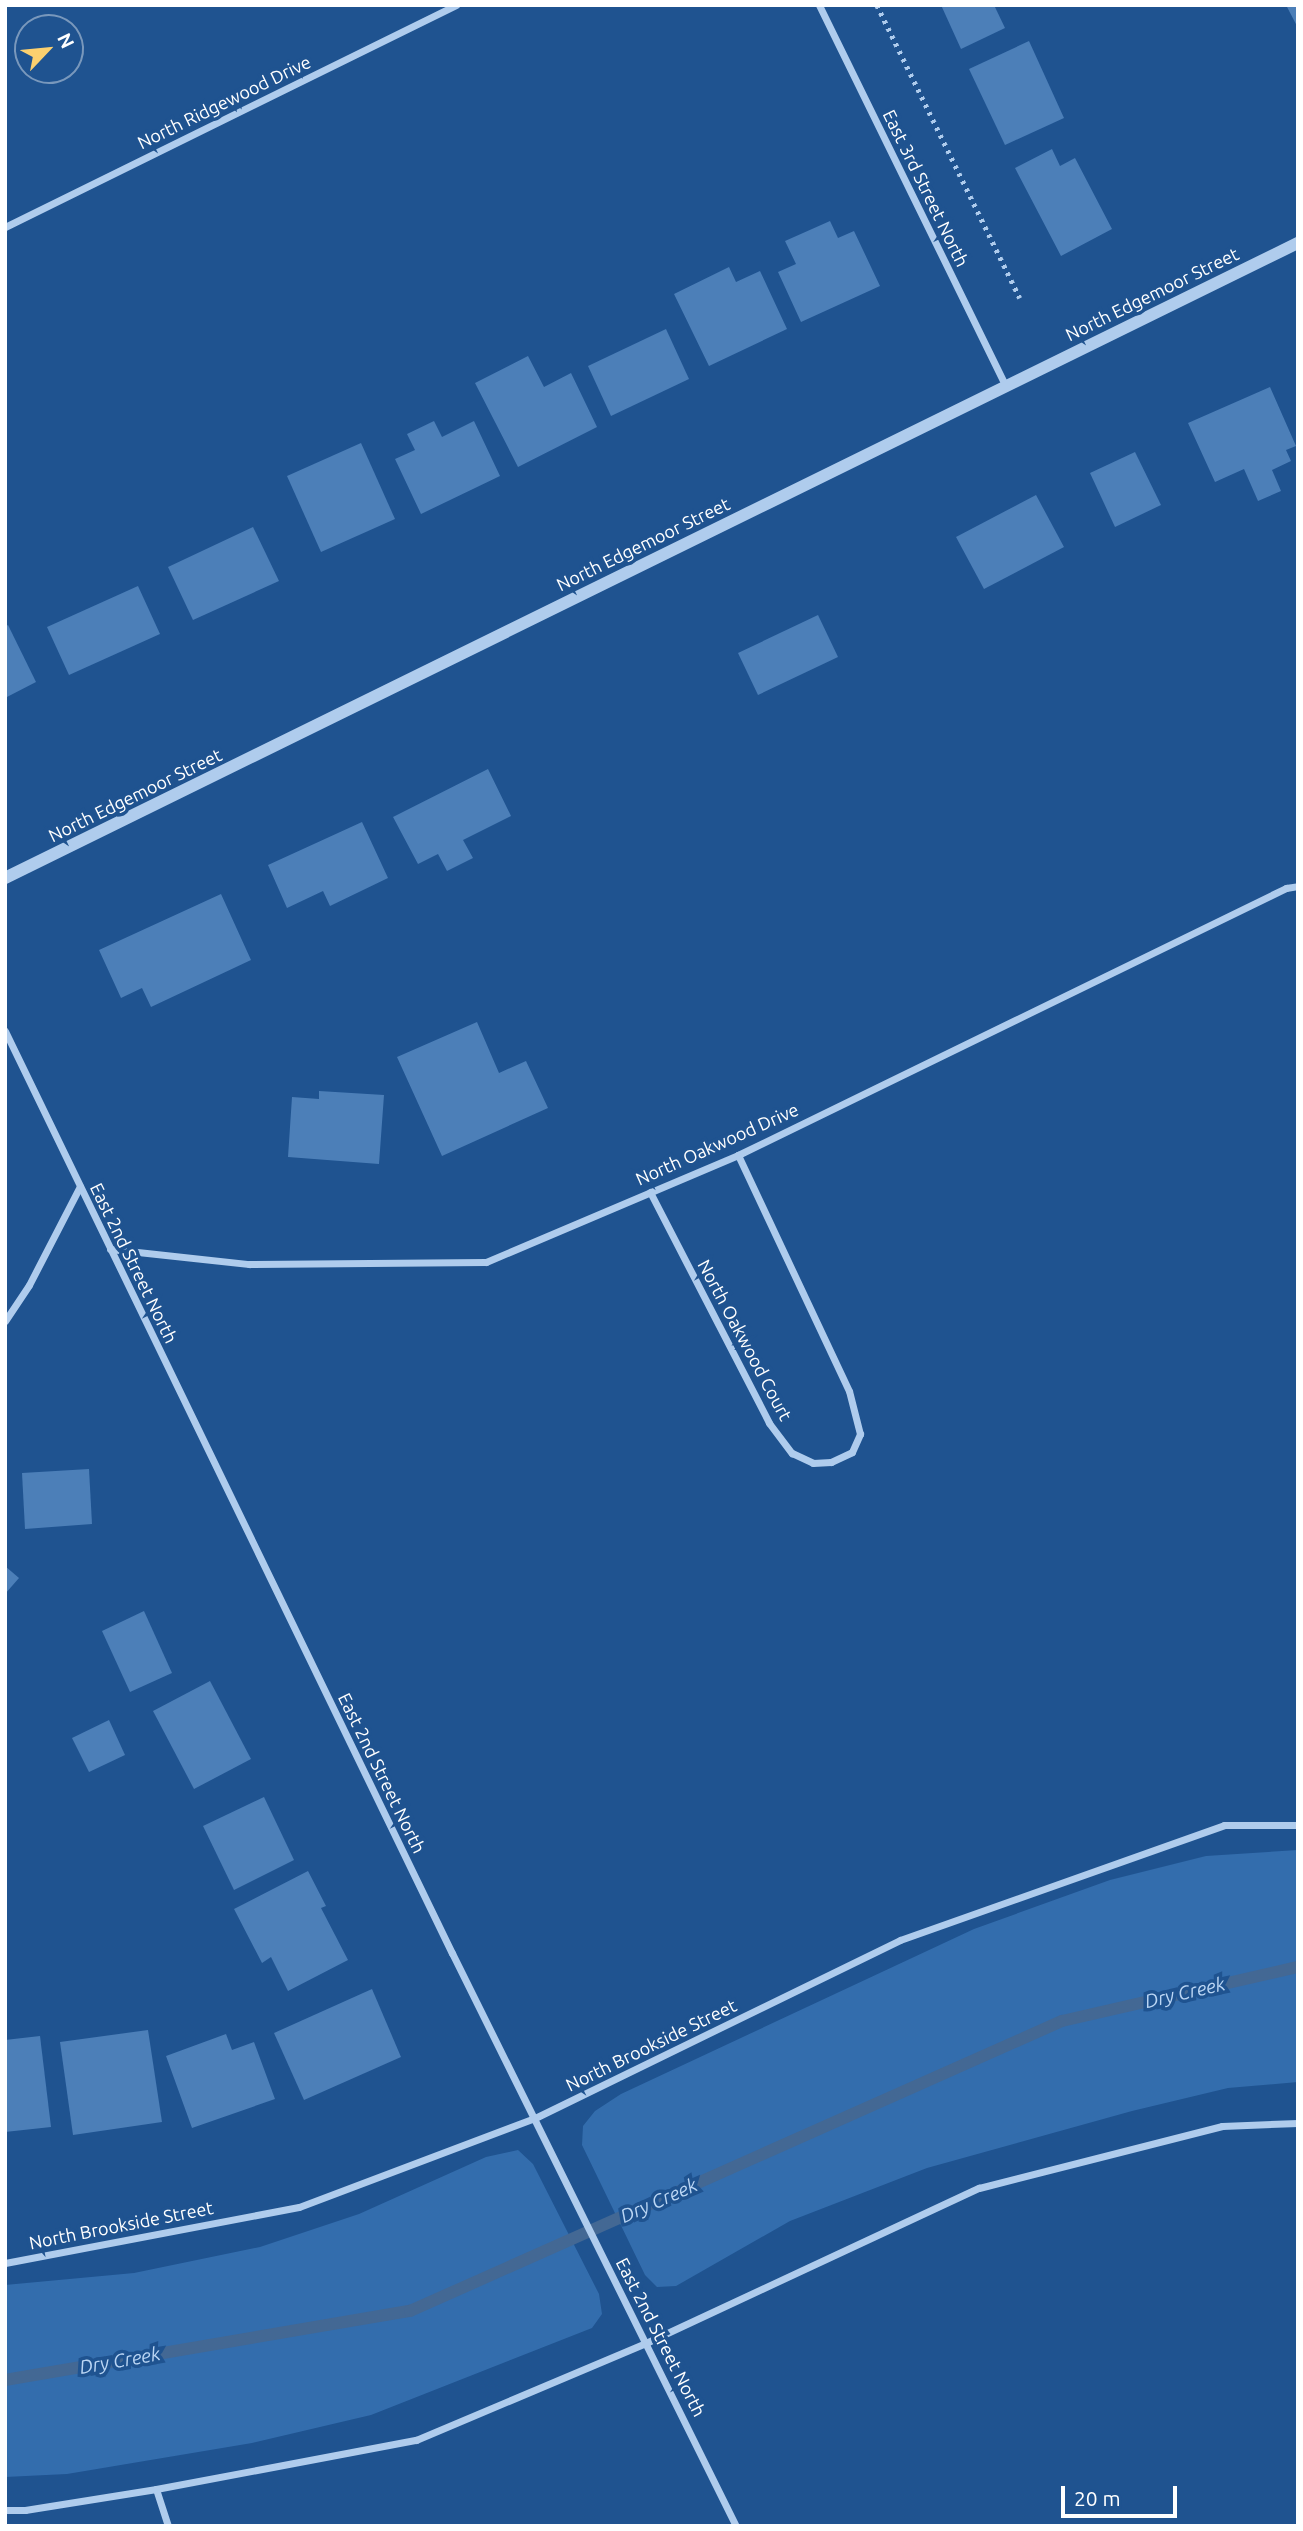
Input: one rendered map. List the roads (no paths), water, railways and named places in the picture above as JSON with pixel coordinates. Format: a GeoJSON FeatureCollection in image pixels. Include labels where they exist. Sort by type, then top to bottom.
{"type":"FeatureCollection","features":[{"type":"Feature","properties":{"kind":"street","name":"North Ridgewood Drive"},"geometry":{"type":"LineString","coordinates":[[5,227],[456,5]]}},
{"type":"Feature","properties":{"kind":"street","name":"East 3rd Street North"},"geometry":{"type":"LineString","coordinates":[[819,5],[1005,385]]}},
{"type":"Feature","properties":{"kind":"street","name":"North Edgemoor Street"},"geometry":{"type":"LineString","coordinates":[[5,878],[1298,243]]}},
{"type":"Feature","properties":{"kind":"street","name":"North Oakwood Drive"},"geometry":{"type":"LineString","coordinates":[[110,1249],[249,1264],[486,1262],[738,1155],[1274,894],[1298,886]]}},
{"type":"Feature","properties":{"kind":"street","name":"East 2nd Street North"},"geometry":{"type":"LineString","coordinates":[[5,1031],[552,2155],[648,2342],[736,2526]]}},
{"type":"Feature","properties":{"kind":"street","name":"North Oakwood Court"},"geometry":{"type":"LineString","coordinates":[[650,1192],[769,1423],[792,1453],[813,1462],[831,1462],[852,1452],[860,1434],[849,1391],[738,1155]]}},
{"type":"Feature","properties":{"kind":"street"},"geometry":{"type":"LineString","coordinates":[[5,1321],[29,1284],[80,1186]]}},
{"type":"Feature","properties":{"kind":"street","name":"North Brookside Street"},"geometry":{"type":"LineString","coordinates":[[5,2263],[299,2207],[535,2118],[900,1940],[1224,1825],[1298,1825]]}},
{"type":"Feature","properties":{"kind":"street"},"geometry":{"type":"LineString","coordinates":[[5,2510],[25,2510],[156,2489],[415,2440],[648,2342],[979,2188],[1222,2126],[1298,2123]]}},
{"type":"Feature","properties":{"kind":"street"},"geometry":{"type":"LineString","coordinates":[[156,2489],[169,2526]]}},
{"type":"Feature","properties":{"kind":"waterway","name":"Dry Creek"},"geometry":{"type":"LineString","coordinates":[[5,2380],[410,2311],[1062,2021],[1298,1967]]}}]}
